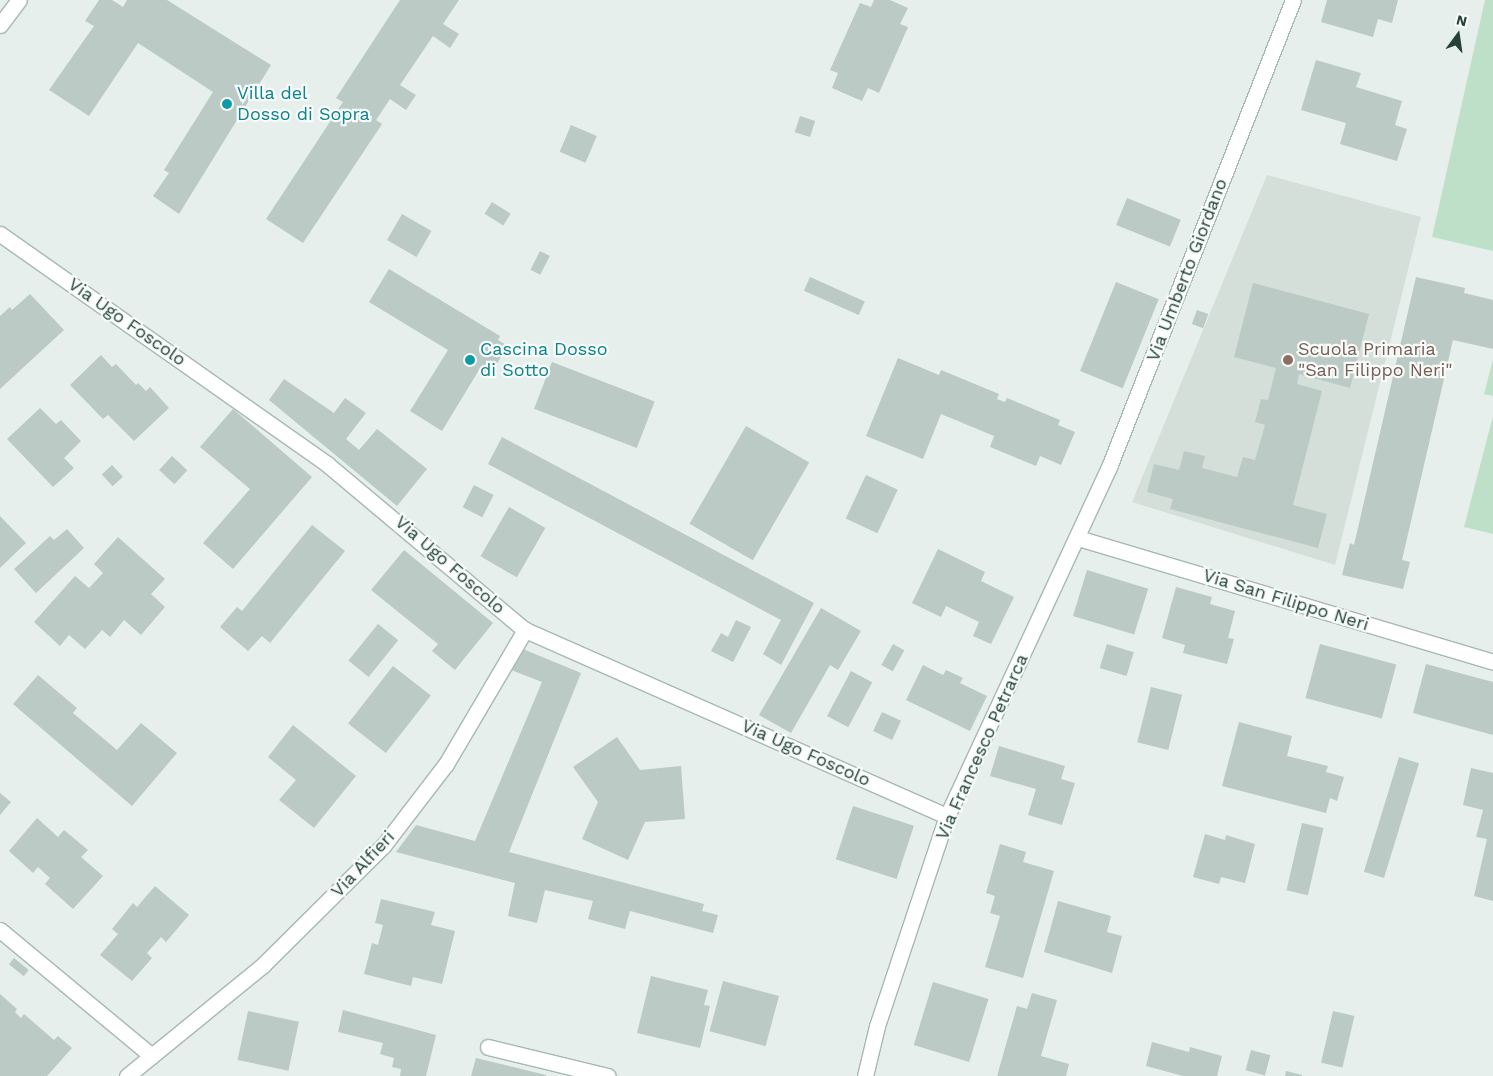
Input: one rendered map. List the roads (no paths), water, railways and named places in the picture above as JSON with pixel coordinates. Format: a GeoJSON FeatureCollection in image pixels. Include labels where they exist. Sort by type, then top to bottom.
{"type":"FeatureCollection","features":[{"type":"Feature","properties":{"kind":"street"},"geometry":{"type":"LineString","coordinates":[[0,25],[19,0]]}},
{"type":"Feature","properties":{"kind":"street","name":"Via Umberto Giordano"},"geometry":{"type":"LineString","coordinates":[[1078,538],[1191,263],[1293,0]]}},
{"type":"Feature","properties":{"kind":"street","name":"Via Ugo Foscolo"},"geometry":{"type":"LineString","coordinates":[[0,234],[327,464],[526,630],[947,816]]}},
{"type":"Feature","properties":{"kind":"street","name":"Via San Filippo Neri"},"geometry":{"type":"LineString","coordinates":[[1078,538],[1493,662]]}},
{"type":"Feature","properties":{"kind":"street","name":"Via Francesco Petrarca"},"geometry":{"type":"LineString","coordinates":[[866,1076],[877,1026],[947,816],[1078,538]]}},
{"type":"Feature","properties":{"kind":"street","name":"Via Alfieri"},"geometry":{"type":"LineString","coordinates":[[127,1076],[263,965],[383,846],[446,764],[526,630]]}},
{"type":"Feature","properties":{"kind":"street"},"geometry":{"type":"LineString","coordinates":[[0,930],[152,1056]]}},
{"type":"Feature","properties":{"kind":"street"},"geometry":{"type":"LineString","coordinates":[[488,1048],[608,1076]]}},
{"type":"Feature","properties":{"kind":"place","name":"Villa del Dosso di Sopra"},"geometry":{"type":"Point","coordinates":[227,104]}},
{"type":"Feature","properties":{"kind":"place","name":"Cascina Dosso di Sotto"},"geometry":{"type":"Point","coordinates":[470,360]}},
{"type":"Feature","properties":{"kind":"place","name":"Scuola Primaria \"San Filippo Neri\""},"geometry":{"type":"Point","coordinates":[1288,360]}}]}
